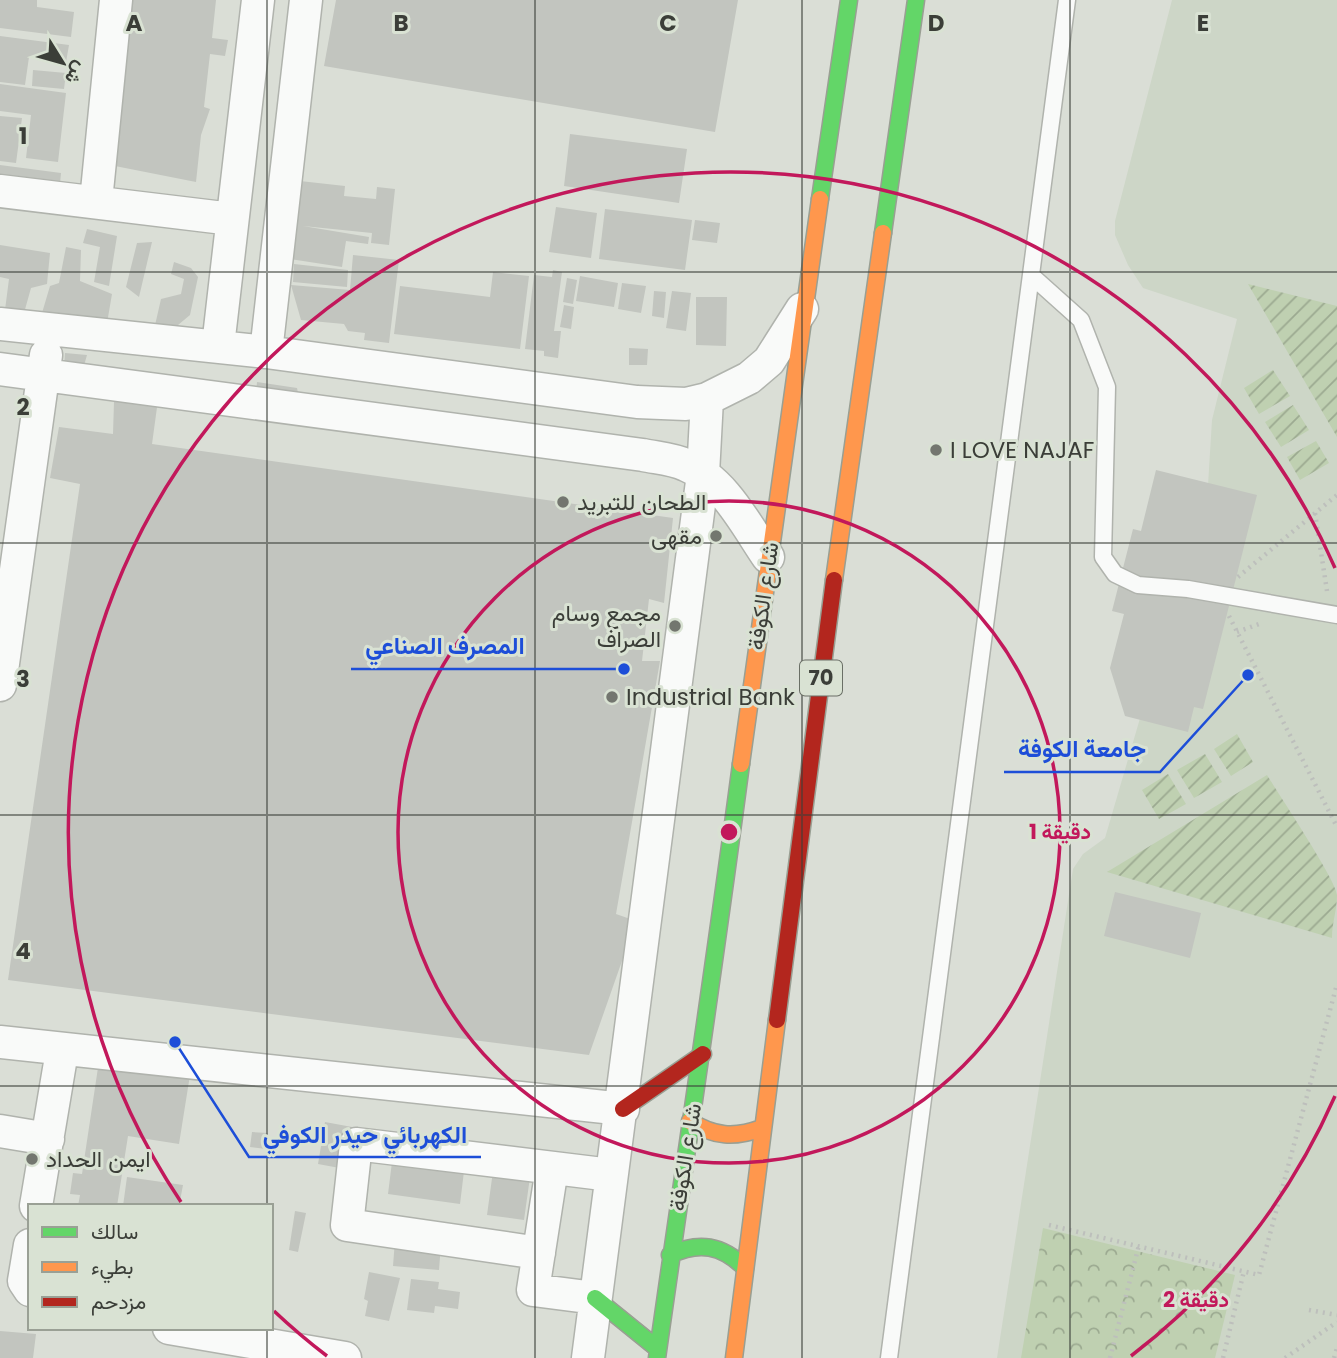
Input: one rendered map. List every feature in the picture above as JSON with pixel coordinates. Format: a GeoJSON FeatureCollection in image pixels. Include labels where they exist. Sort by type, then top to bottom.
{"type":"FeatureCollection","features":[{"type":"Feature","properties":{"kind":"highway","name":"شارع الكوفة"},"geometry":{"type":"LineString","coordinates":[[657,1354],[690,1121],[703,1054],[768,557],[849,0]]}},
{"type":"Feature","properties":{"kind":"highway","name":"70"},"geometry":{"type":"LineString","coordinates":[[734,1358],[830,610],[916,0]]}},
{"type":"Feature","properties":{"kind":"highway"},"geometry":{"type":"LineString","coordinates":[[623,1108],[703,1054]]}},
{"type":"Feature","properties":{"kind":"highway"},"geometry":{"type":"LineString","coordinates":[[690,1121],[705,1132],[724,1138],[744,1136],[762,1128]]}},
{"type":"Feature","properties":{"kind":"highway"},"geometry":{"type":"LineString","coordinates":[[670,1255],[692,1245],[716,1246],[727,1251],[745,1268]]}},
{"type":"Feature","properties":{"kind":"highway"},"geometry":{"type":"LineString","coordinates":[[595,1298],[657,1354]]}},
{"type":"Feature","properties":{"kind":"street"},"geometry":{"type":"LineString","coordinates":[[96,201],[116,0]]}},
{"type":"Feature","properties":{"kind":"street"},"geometry":{"type":"LineString","coordinates":[[218,346],[258,0]]}},
{"type":"Feature","properties":{"kind":"street"},"geometry":{"type":"LineString","coordinates":[[266,352],[306,0]]}},
{"type":"Feature","properties":{"kind":"street"},"geometry":{"type":"LineString","coordinates":[[0,191],[232,219]]}},
{"type":"Feature","properties":{"kind":"street"},"geometry":{"type":"LineString","coordinates":[[0,324],[218,346],[637,402],[686,404],[707,398],[749,378],[769,361],[804,305]]}},
{"type":"Feature","properties":{"kind":"street"},"geometry":{"type":"LineString","coordinates":[[0,685],[4,616],[50,329]]}},
{"type":"Feature","properties":{"kind":"street"},"geometry":{"type":"LineString","coordinates":[[0,369],[643,455],[685,464],[703,474],[720,489],[768,557]]}},
{"type":"Feature","properties":{"kind":"street"},"geometry":{"type":"LineString","coordinates":[[588,1358],[611,1175],[623,1108],[703,474],[707,398]]}},
{"type":"Feature","properties":{"kind":"street"},"geometry":{"type":"LineString","coordinates":[[0,1042],[62,1051],[623,1108]]}},
{"type":"Feature","properties":{"kind":"street"},"geometry":{"type":"LineString","coordinates":[[36,1204],[62,1051]]}},
{"type":"Feature","properties":{"kind":"street"},"geometry":{"type":"LineString","coordinates":[[0,1131],[48,1139]]}},
{"type":"Feature","properties":{"kind":"street"},"geometry":{"type":"LineString","coordinates":[[539,1253],[347,1225],[356,1144],[611,1175]]}},
{"type":"Feature","properties":{"kind":"street"},"geometry":{"type":"LineString","coordinates":[[552,1168],[533,1290],[595,1298]]}},
{"type":"Feature","properties":{"kind":"street"},"geometry":{"type":"LineString","coordinates":[[18,1283],[28,1251]]}},
{"type":"Feature","properties":{"kind":"street"},"geometry":{"type":"LineString","coordinates":[[181,1330],[345,1358]]}},
{"type":"Feature","properties":{"kind":"lane"},"geometry":{"type":"LineString","coordinates":[[889,1358],[1033,277],[1067,0]]}},
{"type":"Feature","properties":{"kind":"lane"},"geometry":{"type":"LineString","coordinates":[[1033,277],[1081,320],[1107,387],[1104,557],[1115,574],[1138,585],[1217,594],[1334,615]]}},
{"type":"Feature","properties":{"kind":"path"},"geometry":{"type":"LineString","coordinates":[[1337,495],[1217,594],[1337,827]]}},
{"type":"Feature","properties":{"kind":"path"},"geometry":{"type":"LineString","coordinates":[[1315,512],[1334,615]]}},
{"type":"Feature","properties":{"kind":"path"},"geometry":{"type":"LineString","coordinates":[[1049,1225],[1259,1275],[1337,984]]}},
{"type":"Feature","properties":{"kind":"path"},"geometry":{"type":"LineString","coordinates":[[1110,1358],[1139,1245]]}},
{"type":"Feature","properties":{"kind":"path"},"geometry":{"type":"LineString","coordinates":[[1223,1358],[1244,1271]]}},
{"type":"Feature","properties":{"kind":"path"},"geometry":{"type":"LineString","coordinates":[[1309,1310],[1337,1315]]}},
{"type":"Feature","properties":{"kind":"path"},"geometry":{"type":"LineString","coordinates":[[1285,1358],[1337,1322]]}},
{"type":"Feature","properties":{"kind":"path"},"geometry":{"type":"LineString","coordinates":[[1334,1358],[1337,1348]]}},
{"type":"Feature","properties":{"kind":"shaded area"},"geometry":{"type":"Polygon","coordinates":[[[1172,0],[1337,0],[1337,1358],[997,1358],[1073,869],[1083,854],[1105,838],[1148,691],[1206,518],[1212,420],[1237,319],[1143,288],[1128,265],[1115,235],[1115,221],[1172,0]]]}},
{"type":"Feature","properties":{"kind":"green space"},"geometry":{"type":"Polygon","coordinates":[[[1248,284],[1337,306],[1337,437],[1248,284]]]}},
{"type":"Feature","properties":{"kind":"green space"},"geometry":{"type":"Polygon","coordinates":[[[1273,370],[1290,396],[1259,414],[1244,388],[1273,370]]]}},
{"type":"Feature","properties":{"kind":"green space"},"geometry":{"type":"Polygon","coordinates":[[[1293,405],[1309,430],[1281,447],[1265,422],[1293,405]]]}},
{"type":"Feature","properties":{"kind":"green space"},"geometry":{"type":"Polygon","coordinates":[[[1316,441],[1329,463],[1300,480],[1287,457],[1316,441]]]}},
{"type":"Feature","properties":{"kind":"green space"},"geometry":{"type":"Polygon","coordinates":[[[1237,734],[1253,762],[1231,776],[1214,749],[1237,734]]]}},
{"type":"Feature","properties":{"kind":"green space"},"geometry":{"type":"Polygon","coordinates":[[[1205,754],[1222,782],[1194,798],[1177,770],[1205,754]]]}},
{"type":"Feature","properties":{"kind":"green space"},"geometry":{"type":"Polygon","coordinates":[[[1168,774],[1186,804],[1159,819],[1142,790],[1168,774]]]}},
{"type":"Feature","properties":{"kind":"green space"},"geometry":{"type":"Polygon","coordinates":[[[1267,775],[1334,886],[1337,901],[1332,938],[1107,872],[1267,775]]]}},
{"type":"Feature","properties":{"kind":"green space"},"geometry":{"type":"Polygon","coordinates":[[[1043,1228],[1235,1275],[1215,1358],[1021,1358],[1043,1228]]]}},
{"type":"Feature","properties":{"kind":"building"},"geometry":{"type":"Polygon","coordinates":[[[0,0],[37,0],[37,7],[74,12],[71,37],[0,28],[0,0]]]}},
{"type":"Feature","properties":{"kind":"building"},"geometry":{"type":"Polygon","coordinates":[[[130,0],[216,0],[212,38],[228,40],[225,56],[210,54],[204,107],[210,109],[201,135],[196,182],[115,166],[130,0]]]}},
{"type":"Feature","properties":{"kind":"building"},"geometry":{"type":"Polygon","coordinates":[[[336,0],[738,0],[715,132],[324,66],[336,0]]]}},
{"type":"Feature","properties":{"kind":"building"},"geometry":{"type":"Polygon","coordinates":[[[0,36],[69,45],[66,62],[29,57],[25,85],[0,82],[0,36]]]}},
{"type":"Feature","properties":{"kind":"building"},"geometry":{"type":"Polygon","coordinates":[[[33,70],[66,73],[64,89],[32,86],[33,70]]]}},
{"type":"Feature","properties":{"kind":"building"},"geometry":{"type":"Polygon","coordinates":[[[0,84],[66,93],[58,162],[26,158],[31,115],[0,111],[0,84]]]}},
{"type":"Feature","properties":{"kind":"building"},"geometry":{"type":"Polygon","coordinates":[[[0,116],[22,118],[16,163],[0,161],[0,116]]]}},
{"type":"Feature","properties":{"kind":"building"},"geometry":{"type":"Polygon","coordinates":[[[570,134],[687,149],[679,203],[564,186],[570,134]]]}},
{"type":"Feature","properties":{"kind":"building"},"geometry":{"type":"Polygon","coordinates":[[[0,165],[61,173],[59,194],[0,187],[0,165]]]}},
{"type":"Feature","properties":{"kind":"building"},"geometry":{"type":"Polygon","coordinates":[[[300,181],[345,186],[344,196],[376,199],[377,187],[395,189],[389,245],[371,243],[372,233],[303,226],[369,237],[368,244],[346,241],[342,267],[290,259],[300,181]]]}},
{"type":"Feature","properties":{"kind":"building"},"geometry":{"type":"Polygon","coordinates":[[[556,207],[597,213],[591,258],[549,252],[556,207]]]}},
{"type":"Feature","properties":{"kind":"building"},"geometry":{"type":"Polygon","coordinates":[[[605,209],[692,220],[685,270],[599,259],[605,209]]]}},
{"type":"Feature","properties":{"kind":"building"},"geometry":{"type":"Polygon","coordinates":[[[695,220],[720,223],[717,243],[692,240],[695,220]]]}},
{"type":"Feature","properties":{"kind":"building"},"geometry":{"type":"Polygon","coordinates":[[[87,229],[117,236],[109,286],[94,282],[100,247],[83,243],[87,229]]]}},
{"type":"Feature","properties":{"kind":"building"},"geometry":{"type":"Polygon","coordinates":[[[152,242],[139,297],[126,287],[137,243],[152,242]]]}},
{"type":"Feature","properties":{"kind":"building"},"geometry":{"type":"Polygon","coordinates":[[[0,245],[50,253],[47,284],[31,288],[24,313],[5,310],[9,279],[0,277],[0,245]]]}},
{"type":"Feature","properties":{"kind":"building"},"geometry":{"type":"Polygon","coordinates":[[[66,247],[81,250],[80,281],[112,294],[106,329],[42,313],[50,286],[59,283],[66,247]]]}},
{"type":"Feature","properties":{"kind":"building"},"geometry":{"type":"Polygon","coordinates":[[[353,255],[399,260],[389,343],[364,340],[365,333],[348,331],[344,324],[301,320],[291,285],[350,290],[353,255]]]}},
{"type":"Feature","properties":{"kind":"building"},"geometry":{"type":"Polygon","coordinates":[[[174,262],[191,268],[198,277],[190,315],[166,335],[153,334],[161,299],[181,294],[184,279],[171,274],[174,262]]]}},
{"type":"Feature","properties":{"kind":"building"},"geometry":{"type":"Polygon","coordinates":[[[294,264],[348,270],[347,287],[293,282],[294,264]]]}},
{"type":"Feature","properties":{"kind":"building"},"geometry":{"type":"Polygon","coordinates":[[[553,270],[562,272],[554,331],[561,331],[558,358],[544,356],[544,351],[525,349],[534,275],[552,277],[553,270]]]}},
{"type":"Feature","properties":{"kind":"building"},"geometry":{"type":"Polygon","coordinates":[[[493,272],[529,276],[520,349],[394,334],[400,286],[490,297],[493,272]]]}},
{"type":"Feature","properties":{"kind":"building"},"geometry":{"type":"Polygon","coordinates":[[[580,276],[618,283],[614,307],[576,301],[580,276]]]}},
{"type":"Feature","properties":{"kind":"building"},"geometry":{"type":"Polygon","coordinates":[[[567,278],[577,280],[573,304],[563,302],[567,278]]]}},
{"type":"Feature","properties":{"kind":"building"},"geometry":{"type":"Polygon","coordinates":[[[622,283],[646,286],[641,313],[618,309],[622,283]]]}},
{"type":"Feature","properties":{"kind":"building"},"geometry":{"type":"Polygon","coordinates":[[[654,291],[666,292],[664,318],[652,316],[654,291]]]}},
{"type":"Feature","properties":{"kind":"building"},"geometry":{"type":"Polygon","coordinates":[[[672,291],[691,293],[686,331],[666,328],[672,291]]]}},
{"type":"Feature","properties":{"kind":"building"},"geometry":{"type":"Polygon","coordinates":[[[696,297],[727,297],[726,346],[696,345],[696,297]]]}},
{"type":"Feature","properties":{"kind":"building"},"geometry":{"type":"Polygon","coordinates":[[[564,305],[574,307],[571,329],[560,327],[564,305]]]}},
{"type":"Feature","properties":{"kind":"building"},"geometry":{"type":"Polygon","coordinates":[[[629,348],[648,349],[647,365],[629,365],[629,348]]]}},
{"type":"Feature","properties":{"kind":"building"},"geometry":{"type":"Polygon","coordinates":[[[65,353],[87,355],[83,369],[64,368],[65,353]]]}},
{"type":"Feature","properties":{"kind":"building"},"geometry":{"type":"Polygon","coordinates":[[[257,382],[297,388],[299,397],[256,394],[257,382]]]}},
{"type":"Feature","properties":{"kind":"building"},"geometry":{"type":"Polygon","coordinates":[[[158,400],[152,444],[673,518],[664,603],[649,599],[642,661],[660,661],[616,914],[636,921],[589,1055],[8,980],[80,484],[50,478],[59,427],[113,434],[114,402],[158,400]]]}},
{"type":"Feature","properties":{"kind":"building"},"geometry":{"type":"Polygon","coordinates":[[[1156,470],[1257,495],[1203,709],[1194,707],[1188,732],[1125,716],[1110,668],[1124,614],[1112,611],[1133,529],[1141,531],[1156,470]]]}},
{"type":"Feature","properties":{"kind":"building"},"geometry":{"type":"Polygon","coordinates":[[[1115,892],[1201,913],[1190,958],[1104,936],[1115,892]]]}},
{"type":"Feature","properties":{"kind":"building"},"geometry":{"type":"Polygon","coordinates":[[[99,1061],[190,1075],[179,1144],[128,1136],[117,1204],[78,1204],[80,1195],[70,1194],[73,1173],[82,1174],[99,1061]]]}},
{"type":"Feature","properties":{"kind":"building"},"geometry":{"type":"Polygon","coordinates":[[[325,1122],[352,1127],[345,1169],[318,1164],[325,1122]]]}},
{"type":"Feature","properties":{"kind":"building"},"geometry":{"type":"Polygon","coordinates":[[[252,1132],[268,1133],[266,1149],[250,1147],[252,1132]]]}},
{"type":"Feature","properties":{"kind":"building"},"geometry":{"type":"Polygon","coordinates":[[[393,1154],[465,1163],[460,1204],[388,1194],[393,1154]]]}},
{"type":"Feature","properties":{"kind":"building"},"geometry":{"type":"Polygon","coordinates":[[[493,1171],[530,1177],[524,1220],[487,1215],[493,1171]]]}},
{"type":"Feature","properties":{"kind":"building"},"geometry":{"type":"Polygon","coordinates":[[[127,1177],[183,1185],[179,1204],[123,1204],[127,1177]]]}},
{"type":"Feature","properties":{"kind":"building"},"geometry":{"type":"Polygon","coordinates":[[[295,1211],[306,1213],[298,1252],[289,1250],[295,1211]]]}},
{"type":"Feature","properties":{"kind":"building"},"geometry":{"type":"Polygon","coordinates":[[[395,1240],[441,1244],[439,1270],[393,1266],[395,1240]]]}},
{"type":"Feature","properties":{"kind":"building"},"geometry":{"type":"Polygon","coordinates":[[[369,1272],[400,1278],[389,1321],[365,1316],[368,1301],[364,1299],[369,1272]]]}},
{"type":"Feature","properties":{"kind":"building"},"geometry":{"type":"Polygon","coordinates":[[[411,1279],[439,1282],[438,1289],[460,1292],[458,1309],[435,1306],[434,1313],[407,1310],[411,1279]]]}},
{"type":"Feature","properties":{"kind":"building"},"geometry":{"type":"Polygon","coordinates":[[[0,1331],[36,1334],[33,1358],[0,1358],[0,1331]]]}},
{"type":"Feature","properties":{"kind":"traffic: fast"},"geometry":{"type":"LineString","coordinates":[[820,199],[849,0]]}},
{"type":"Feature","properties":{"kind":"traffic: fast"},"geometry":{"type":"LineString","coordinates":[[883,233],[916,0]]}},
{"type":"Feature","properties":{"kind":"traffic: fast"},"geometry":{"type":"LineString","coordinates":[[657,1358],[741,764]]}},
{"type":"Feature","properties":{"kind":"traffic: fast"},"geometry":{"type":"LineString","coordinates":[[670,1255],[691,1248],[710,1248],[728,1254],[745,1268]]}},
{"type":"Feature","properties":{"kind":"traffic: fast"},"geometry":{"type":"LineString","coordinates":[[595,1298],[658,1349]]}},
{"type":"Feature","properties":{"kind":"traffic: slow"},"geometry":{"type":"LineString","coordinates":[[741,764],[820,199]]}},
{"type":"Feature","properties":{"kind":"traffic: slow"},"geometry":{"type":"LineString","coordinates":[[834,580],[883,233]]}},
{"type":"Feature","properties":{"kind":"traffic: slow"},"geometry":{"type":"LineString","coordinates":[[734,1358],[777,1020]]}},
{"type":"Feature","properties":{"kind":"traffic: slow"},"geometry":{"type":"LineString","coordinates":[[690,1121],[716,1133],[725,1134],[762,1128]]}},
{"type":"Feature","properties":{"kind":"traffic: jam"},"geometry":{"type":"LineString","coordinates":[[777,1020],[834,580]]}},
{"type":"Feature","properties":{"kind":"traffic: jam"},"geometry":{"type":"LineString","coordinates":[[623,1109],[703,1054]]}},
{"type":"Feature","properties":{"kind":"place","name":"I LOVE NAJAF"},"geometry":{"type":"Point","coordinates":[936,450]}},
{"type":"Feature","properties":{"kind":"place","name":"الطحان للتبريد"},"geometry":{"type":"Point","coordinates":[563,502]}},
{"type":"Feature","properties":{"kind":"place","name":"مقهى"},"geometry":{"type":"Point","coordinates":[716,536]}},
{"type":"Feature","properties":{"kind":"place","name":"مجمع وسام الصراف"},"geometry":{"type":"Point","coordinates":[675,626]}},
{"type":"Feature","properties":{"kind":"place","name":"المصرف الصناعي"},"geometry":{"type":"Point","coordinates":[624,669]}},
{"type":"Feature","properties":{"kind":"place","name":"جامعة الكوفة"},"geometry":{"type":"Point","coordinates":[1248,675]}},
{"type":"Feature","properties":{"kind":"place","name":"Industrial Bank"},"geometry":{"type":"Point","coordinates":[612,697]}},
{"type":"Feature","properties":{"kind":"place","name":"الكهربائي حيدر الكوفي"},"geometry":{"type":"Point","coordinates":[175,1042]}},
{"type":"Feature","properties":{"kind":"place","name":"ايمن الحداد"},"geometry":{"type":"Point","coordinates":[32,1159]}}]}
